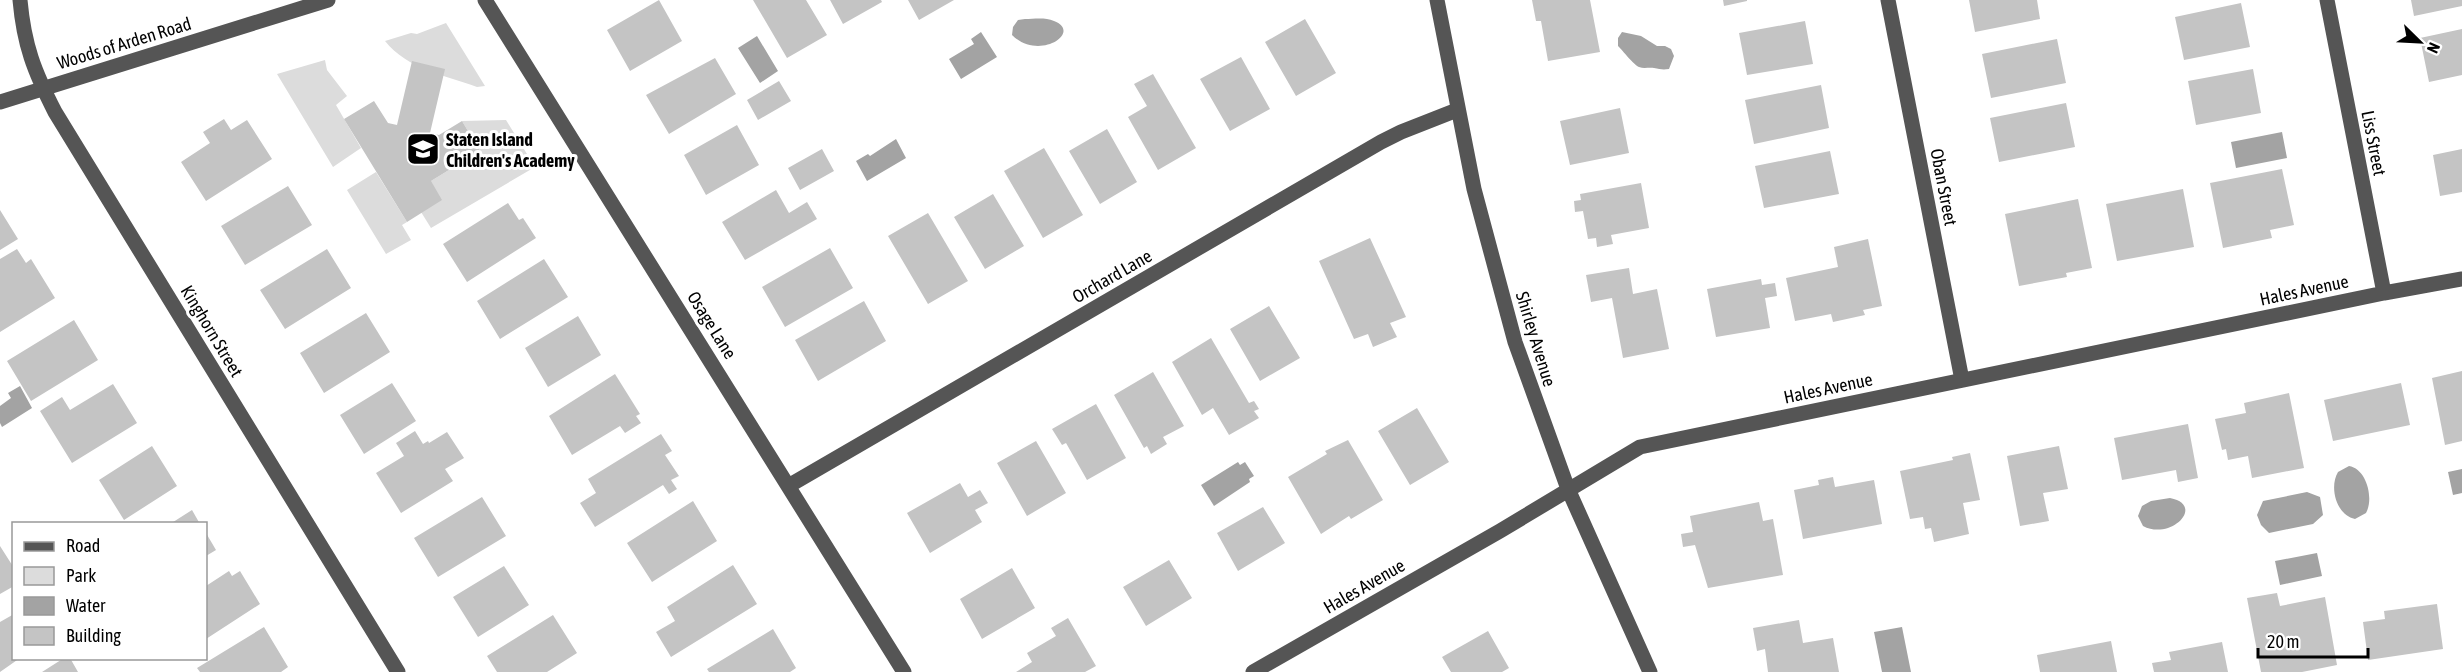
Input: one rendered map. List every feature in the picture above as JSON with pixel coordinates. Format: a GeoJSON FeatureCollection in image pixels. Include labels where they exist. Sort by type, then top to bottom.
{"type":"FeatureCollection","features":[{"type":"Feature","properties":{"kind":"street","name":"Kinghorn Street"},"geometry":{"type":"LineString","coordinates":[[20,0],[24,39],[43,88],[71,139],[398,672]]}},
{"type":"Feature","properties":{"kind":"street","name":"Woods of Arden Road"},"geometry":{"type":"LineString","coordinates":[[0,102],[328,0]]}},
{"type":"Feature","properties":{"kind":"street","name":"Osage Lane"},"geometry":{"type":"LineString","coordinates":[[485,0],[790,485],[904,672]]}},
{"type":"Feature","properties":{"kind":"street","name":"Shirley Avenue"},"geometry":{"type":"LineString","coordinates":[[1437,0],[1474,189],[1515,342],[1552,452],[1650,672]]}},
{"type":"Feature","properties":{"kind":"street","name":"Oban Street"},"geometry":{"type":"LineString","coordinates":[[1888,0],[1962,381]]}},
{"type":"Feature","properties":{"kind":"street","name":"Liss Street"},"geometry":{"type":"LineString","coordinates":[[2327,0],[2384,293]]}},
{"type":"Feature","properties":{"kind":"street","name":"Orchard Lane"},"geometry":{"type":"LineString","coordinates":[[790,485],[1381,142],[1457,110]]}},
{"type":"Feature","properties":{"kind":"street","name":"Hales Avenue"},"geometry":{"type":"LineString","coordinates":[[1253,672],[1500,531],[1640,447],[2384,293],[2462,279]]}},
{"type":"Feature","properties":{"kind":"green space"},"geometry":{"type":"Polygon","coordinates":[[[446,23],[485,86],[477,87],[415,65],[394,51],[385,41],[411,33],[417,34],[446,23]]]}},
{"type":"Feature","properties":{"kind":"green space"},"geometry":{"type":"Polygon","coordinates":[[[325,60],[327,70],[347,96],[336,105],[361,148],[333,167],[277,74],[325,60]]]}},
{"type":"Feature","properties":{"kind":"green space"},"geometry":{"type":"Polygon","coordinates":[[[506,120],[535,167],[431,228],[421,212],[431,181],[480,151],[462,121],[506,120]]]}},
{"type":"Feature","properties":{"kind":"green space"},"geometry":{"type":"Polygon","coordinates":[[[376,172],[407,222],[402,225],[411,240],[386,254],[347,190],[376,172]]]}},
{"type":"Feature","properties":{"kind":"water"},"geometry":{"type":"Polygon","coordinates":[[[1018,20],[1054,21],[1062,26],[1061,37],[1045,45],[1034,46],[1023,43],[1012,35],[1013,27],[1018,20]]]}},
{"type":"Feature","properties":{"kind":"water"},"geometry":{"type":"Polygon","coordinates":[[[981,32],[997,57],[961,79],[949,59],[974,44],[971,39],[981,32]]]}},
{"type":"Feature","properties":{"kind":"water"},"geometry":{"type":"Polygon","coordinates":[[[1622,32],[1641,36],[1657,46],[1671,49],[1674,56],[1669,69],[1637,66],[1618,46],[1618,38],[1622,32]]]}},
{"type":"Feature","properties":{"kind":"water"},"geometry":{"type":"Polygon","coordinates":[[[757,36],[778,71],[760,83],[738,48],[757,36]]]}},
{"type":"Feature","properties":{"kind":"water"},"geometry":{"type":"Polygon","coordinates":[[[2282,132],[2287,158],[2236,168],[2231,142],[2282,132]]]}},
{"type":"Feature","properties":{"kind":"water"},"geometry":{"type":"Polygon","coordinates":[[[896,139],[906,158],[867,181],[856,161],[868,154],[870,156],[896,139]]]}},
{"type":"Feature","properties":{"kind":"water"},"geometry":{"type":"Polygon","coordinates":[[[20,386],[32,408],[2,427],[0,406],[11,398],[8,393],[20,386]]]}},
{"type":"Feature","properties":{"kind":"water"},"geometry":{"type":"Polygon","coordinates":[[[1238,462],[1240,465],[1245,462],[1254,476],[1249,479],[1250,482],[1214,506],[1201,485],[1238,462]]]}},
{"type":"Feature","properties":{"kind":"water"},"geometry":{"type":"Polygon","coordinates":[[[2349,466],[2355,468],[2364,478],[2369,493],[2366,513],[2355,519],[2343,512],[2334,492],[2338,472],[2349,466]]]}},
{"type":"Feature","properties":{"kind":"water"},"geometry":{"type":"Polygon","coordinates":[[[2462,469],[2462,493],[2453,495],[2448,472],[2462,469]]]}},
{"type":"Feature","properties":{"kind":"water"},"geometry":{"type":"Polygon","coordinates":[[[2307,492],[2320,497],[2323,515],[2313,524],[2269,533],[2261,525],[2257,515],[2263,501],[2307,492]]]}},
{"type":"Feature","properties":{"kind":"water"},"geometry":{"type":"Polygon","coordinates":[[[2170,498],[2185,507],[2185,514],[2180,520],[2164,529],[2143,526],[2138,516],[2142,506],[2151,501],[2170,498]]]}},
{"type":"Feature","properties":{"kind":"water"},"geometry":{"type":"Polygon","coordinates":[[[2317,553],[2322,576],[2280,585],[2275,561],[2317,553]]]}},
{"type":"Feature","properties":{"kind":"water"},"geometry":{"type":"Polygon","coordinates":[[[1902,627],[1911,672],[1882,672],[1874,632],[1902,627]]]}},
{"type":"Feature","properties":{"kind":"building"},"geometry":{"type":"Polygon","coordinates":[[[659,0],[682,41],[630,71],[607,30],[659,0]]]}},
{"type":"Feature","properties":{"kind":"building"},"geometry":{"type":"Polygon","coordinates":[[[753,0],[806,0],[827,35],[787,58],[753,0]]]}},
{"type":"Feature","properties":{"kind":"building"},"geometry":{"type":"Polygon","coordinates":[[[830,0],[881,0],[882,2],[843,24],[830,0]]]}},
{"type":"Feature","properties":{"kind":"building"},"geometry":{"type":"Polygon","coordinates":[[[908,0],[954,0],[919,20],[908,0]]]}},
{"type":"Feature","properties":{"kind":"building"},"geometry":{"type":"Polygon","coordinates":[[[1532,0],[1590,0],[1600,52],[1548,61],[1541,21],[1536,21],[1532,0]]]}},
{"type":"Feature","properties":{"kind":"building"},"geometry":{"type":"Polygon","coordinates":[[[1723,0],[1747,0],[1747,1],[1724,6],[1723,0]]]}},
{"type":"Feature","properties":{"kind":"building"},"geometry":{"type":"Polygon","coordinates":[[[1969,0],[2037,0],[2040,19],[1975,32],[1969,0]]]}},
{"type":"Feature","properties":{"kind":"building"},"geometry":{"type":"Polygon","coordinates":[[[2411,0],[2462,0],[2462,6],[2414,16],[2411,0]]]}},
{"type":"Feature","properties":{"kind":"building"},"geometry":{"type":"Polygon","coordinates":[[[2241,3],[2250,47],[2184,60],[2175,17],[2241,3]]]}},
{"type":"Feature","properties":{"kind":"building"},"geometry":{"type":"Polygon","coordinates":[[[1305,19],[1336,73],[1296,96],[1265,42],[1305,19]]]}},
{"type":"Feature","properties":{"kind":"building"},"geometry":{"type":"Polygon","coordinates":[[[1805,21],[1813,64],[1747,75],[1739,33],[1805,21]]]}},
{"type":"Feature","properties":{"kind":"building"},"geometry":{"type":"Polygon","coordinates":[[[2462,29],[2462,75],[2429,82],[2420,38],[2462,29]]]}},
{"type":"Feature","properties":{"kind":"building"},"geometry":{"type":"Polygon","coordinates":[[[2057,39],[2066,83],[1991,98],[1982,54],[2057,39]]]}},
{"type":"Feature","properties":{"kind":"building"},"geometry":{"type":"Polygon","coordinates":[[[1241,57],[1270,109],[1230,131],[1200,79],[1241,57]]]}},
{"type":"Feature","properties":{"kind":"building"},"geometry":{"type":"Polygon","coordinates":[[[715,58],[736,94],[669,134],[646,95],[715,58]]]}},
{"type":"Feature","properties":{"kind":"building"},"geometry":{"type":"Polygon","coordinates":[[[412,61],[445,69],[430,133],[439,135],[462,121],[480,151],[431,181],[442,200],[407,222],[344,119],[374,101],[388,123],[397,125],[412,61]]]}},
{"type":"Feature","properties":{"kind":"building"},"geometry":{"type":"Polygon","coordinates":[[[2253,69],[2261,113],[2196,125],[2188,81],[2253,69]]]}},
{"type":"Feature","properties":{"kind":"building"},"geometry":{"type":"Polygon","coordinates":[[[1153,74],[1196,148],[1158,170],[1128,117],[1147,106],[1134,84],[1153,74]]]}},
{"type":"Feature","properties":{"kind":"building"},"geometry":{"type":"Polygon","coordinates":[[[779,81],[791,101],[758,120],[747,100],[779,81]]]}},
{"type":"Feature","properties":{"kind":"building"},"geometry":{"type":"Polygon","coordinates":[[[1821,85],[1829,128],[1754,144],[1745,100],[1821,85]]]}},
{"type":"Feature","properties":{"kind":"building"},"geometry":{"type":"Polygon","coordinates":[[[2066,103],[2075,147],[1999,162],[1990,118],[2066,103]]]}},
{"type":"Feature","properties":{"kind":"building"},"geometry":{"type":"Polygon","coordinates":[[[1620,108],[1629,153],[1570,165],[1560,121],[1620,108]]]}},
{"type":"Feature","properties":{"kind":"building"},"geometry":{"type":"Polygon","coordinates":[[[224,119],[231,130],[247,120],[272,159],[206,201],[181,162],[210,143],[203,132],[224,119]]]}},
{"type":"Feature","properties":{"kind":"building"},"geometry":{"type":"Polygon","coordinates":[[[737,125],[759,165],[706,195],[684,155],[737,125]]]}},
{"type":"Feature","properties":{"kind":"building"},"geometry":{"type":"Polygon","coordinates":[[[1107,129],[1137,182],[1100,204],[1069,151],[1107,129]]]}},
{"type":"Feature","properties":{"kind":"building"},"geometry":{"type":"Polygon","coordinates":[[[1044,148],[1083,215],[1043,238],[1004,171],[1044,148]]]}},
{"type":"Feature","properties":{"kind":"building"},"geometry":{"type":"Polygon","coordinates":[[[822,149],[834,171],[800,190],[788,168],[822,149]]]}},
{"type":"Feature","properties":{"kind":"building"},"geometry":{"type":"Polygon","coordinates":[[[2462,149],[2462,192],[2440,196],[2433,155],[2462,149]]]}},
{"type":"Feature","properties":{"kind":"building"},"geometry":{"type":"Polygon","coordinates":[[[1830,151],[1839,194],[1764,208],[1755,166],[1830,151]]]}},
{"type":"Feature","properties":{"kind":"building"},"geometry":{"type":"Polygon","coordinates":[[[2282,169],[2294,225],[2270,230],[2272,238],[2223,248],[2210,183],[2282,169]]]}},
{"type":"Feature","properties":{"kind":"building"},"geometry":{"type":"Polygon","coordinates":[[[1641,183],[1649,228],[1611,235],[1613,244],[1597,247],[1596,238],[1588,239],[1583,211],[1575,212],[1574,201],[1581,200],[1580,194],[1641,183]]]}},
{"type":"Feature","properties":{"kind":"building"},"geometry":{"type":"Polygon","coordinates":[[[288,186],[312,225],[245,265],[221,226],[288,186]]]}},
{"type":"Feature","properties":{"kind":"building"},"geometry":{"type":"Polygon","coordinates":[[[2183,189],[2194,247],[2117,261],[2106,204],[2183,189]]]}},
{"type":"Feature","properties":{"kind":"building"},"geometry":{"type":"Polygon","coordinates":[[[776,190],[789,213],[807,202],[817,219],[745,260],[722,222],[776,190]]]}},
{"type":"Feature","properties":{"kind":"building"},"geometry":{"type":"Polygon","coordinates":[[[993,194],[1024,246],[985,269],[954,217],[993,194]]]}},
{"type":"Feature","properties":{"kind":"building"},"geometry":{"type":"Polygon","coordinates":[[[2078,199],[2092,268],[2066,273],[2067,277],[2019,286],[2005,214],[2078,199]]]}},
{"type":"Feature","properties":{"kind":"building"},"geometry":{"type":"Polygon","coordinates":[[[508,203],[519,220],[523,218],[536,238],[467,282],[443,244],[508,203]]]}},
{"type":"Feature","properties":{"kind":"building"},"geometry":{"type":"Polygon","coordinates":[[[0,210],[18,239],[0,250],[0,210]]]}},
{"type":"Feature","properties":{"kind":"building"},"geometry":{"type":"Polygon","coordinates":[[[928,213],[968,281],[928,304],[888,236],[928,213]]]}},
{"type":"Feature","properties":{"kind":"building"},"geometry":{"type":"Polygon","coordinates":[[[1370,238],[1406,317],[1390,323],[1397,337],[1373,347],[1368,334],[1354,339],[1319,261],[1370,238]]]}},
{"type":"Feature","properties":{"kind":"building"},"geometry":{"type":"Polygon","coordinates":[[[1868,239],[1882,306],[1863,310],[1865,315],[1833,322],[1831,314],[1795,321],[1786,278],[1838,267],[1834,247],[1868,239]]]}},
{"type":"Feature","properties":{"kind":"building"},"geometry":{"type":"Polygon","coordinates":[[[830,248],[853,288],[785,327],[762,287],[830,248]]]}},
{"type":"Feature","properties":{"kind":"building"},"geometry":{"type":"Polygon","coordinates":[[[17,249],[26,263],[31,259],[55,298],[0,332],[0,259],[17,249]]]}},
{"type":"Feature","properties":{"kind":"building"},"geometry":{"type":"Polygon","coordinates":[[[327,249],[351,288],[285,329],[260,290],[327,249]]]}},
{"type":"Feature","properties":{"kind":"building"},"geometry":{"type":"Polygon","coordinates":[[[544,259],[568,297],[500,339],[477,301],[544,259]]]}},
{"type":"Feature","properties":{"kind":"building"},"geometry":{"type":"Polygon","coordinates":[[[1629,268],[1633,294],[1657,289],[1669,349],[1623,358],[1612,298],[1591,302],[1586,275],[1629,268]]]}},
{"type":"Feature","properties":{"kind":"building"},"geometry":{"type":"Polygon","coordinates":[[[1761,279],[1762,285],[1775,283],[1777,296],[1765,298],[1770,328],[1716,337],[1707,289],[1761,279]]]}},
{"type":"Feature","properties":{"kind":"building"},"geometry":{"type":"Polygon","coordinates":[[[864,301],[886,341],[818,381],[795,340],[864,301]]]}},
{"type":"Feature","properties":{"kind":"building"},"geometry":{"type":"Polygon","coordinates":[[[1269,306],[1300,358],[1260,381],[1230,329],[1269,306]]]}},
{"type":"Feature","properties":{"kind":"building"},"geometry":{"type":"Polygon","coordinates":[[[366,313],[390,352],[324,393],[300,353],[366,313]]]}},
{"type":"Feature","properties":{"kind":"building"},"geometry":{"type":"Polygon","coordinates":[[[578,316],[601,355],[548,387],[525,348],[578,316]]]}},
{"type":"Feature","properties":{"kind":"building"},"geometry":{"type":"Polygon","coordinates":[[[74,320],[98,360],[31,401],[7,361],[74,320]]]}},
{"type":"Feature","properties":{"kind":"building"},"geometry":{"type":"Polygon","coordinates":[[[1211,338],[1249,403],[1254,401],[1259,409],[1254,411],[1259,418],[1229,435],[1213,408],[1202,415],[1172,362],[1211,338]]]}},
{"type":"Feature","properties":{"kind":"building"},"geometry":{"type":"Polygon","coordinates":[[[2462,371],[2462,441],[2445,445],[2432,378],[2462,371]]]}},
{"type":"Feature","properties":{"kind":"building"},"geometry":{"type":"Polygon","coordinates":[[[1153,372],[1184,426],[1163,437],[1167,444],[1151,454],[1147,446],[1144,448],[1114,395],[1153,372]]]}},
{"type":"Feature","properties":{"kind":"building"},"geometry":{"type":"Polygon","coordinates":[[[615,374],[640,414],[636,416],[641,423],[625,433],[620,426],[572,455],[549,416],[615,374]]]}},
{"type":"Feature","properties":{"kind":"building"},"geometry":{"type":"Polygon","coordinates":[[[392,383],[416,421],[364,454],[340,415],[392,383]]]}},
{"type":"Feature","properties":{"kind":"building"},"geometry":{"type":"Polygon","coordinates":[[[2401,383],[2410,425],[2333,441],[2324,400],[2401,383]]]}},
{"type":"Feature","properties":{"kind":"building"},"geometry":{"type":"Polygon","coordinates":[[[113,384],[137,423],[72,463],[40,411],[62,397],[70,410],[113,384]]]}},
{"type":"Feature","properties":{"kind":"building"},"geometry":{"type":"Polygon","coordinates":[[[2289,393],[2304,468],[2252,478],[2248,456],[2228,460],[2226,449],[2222,450],[2215,419],[2246,413],[2244,403],[2289,393]]]}},
{"type":"Feature","properties":{"kind":"building"},"geometry":{"type":"Polygon","coordinates":[[[1096,404],[1126,458],[1087,480],[1066,443],[1062,445],[1052,429],[1096,404]]]}},
{"type":"Feature","properties":{"kind":"building"},"geometry":{"type":"Polygon","coordinates":[[[1417,408],[1449,462],[1410,485],[1378,431],[1417,408]]]}},
{"type":"Feature","properties":{"kind":"building"},"geometry":{"type":"Polygon","coordinates":[[[2188,424],[2198,478],[2178,482],[2176,470],[2122,480],[2114,438],[2188,424]]]}},
{"type":"Feature","properties":{"kind":"building"},"geometry":{"type":"Polygon","coordinates":[[[415,431],[423,444],[447,432],[464,458],[445,469],[453,481],[401,513],[376,473],[404,456],[396,443],[415,431]]]}},
{"type":"Feature","properties":{"kind":"building"},"geometry":{"type":"Polygon","coordinates":[[[661,434],[672,451],[665,455],[679,476],[671,480],[677,489],[669,494],[663,485],[595,527],[580,503],[596,493],[588,479],[661,434]]]}},
{"type":"Feature","properties":{"kind":"building"},"geometry":{"type":"Polygon","coordinates":[[[1348,440],[1383,500],[1351,519],[1349,516],[1321,534],[1288,477],[1327,454],[1325,451],[1348,440]]]}},
{"type":"Feature","properties":{"kind":"building"},"geometry":{"type":"Polygon","coordinates":[[[1036,441],[1066,493],[1027,516],[997,463],[1036,441]]]}},
{"type":"Feature","properties":{"kind":"building"},"geometry":{"type":"Polygon","coordinates":[[[152,446],[177,486],[124,520],[99,480],[152,446]]]}},
{"type":"Feature","properties":{"kind":"building"},"geometry":{"type":"Polygon","coordinates":[[[2059,446],[2068,489],[2043,493],[2049,521],[2020,526],[2007,456],[2059,446]]]}},
{"type":"Feature","properties":{"kind":"building"},"geometry":{"type":"Polygon","coordinates":[[[1970,453],[1980,500],[1963,503],[1969,534],[1934,542],[1931,528],[1925,529],[1923,517],[1910,519],[1900,471],[1953,460],[1952,457],[1970,453]]]}},
{"type":"Feature","properties":{"kind":"building"},"geometry":{"type":"Polygon","coordinates":[[[1833,477],[1835,487],[1874,480],[1882,524],[1803,539],[1794,490],[1819,485],[1818,480],[1833,477]]]}},
{"type":"Feature","properties":{"kind":"building"},"geometry":{"type":"Polygon","coordinates":[[[960,483],[968,497],[980,490],[988,503],[975,510],[982,522],[930,553],[907,513],[960,483]]]}},
{"type":"Feature","properties":{"kind":"building"},"geometry":{"type":"Polygon","coordinates":[[[482,497],[506,536],[438,577],[414,538],[482,497]]]}},
{"type":"Feature","properties":{"kind":"building"},"geometry":{"type":"Polygon","coordinates":[[[693,501],[717,541],[652,582],[627,543],[693,501]]]}},
{"type":"Feature","properties":{"kind":"building"},"geometry":{"type":"Polygon","coordinates":[[[1759,502],[1763,521],[1773,519],[1783,575],[1708,588],[1695,545],[1683,547],[1681,534],[1693,532],[1690,516],[1759,502]]]}},
{"type":"Feature","properties":{"kind":"building"},"geometry":{"type":"Polygon","coordinates":[[[1263,507],[1285,543],[1238,571],[1217,533],[1263,507]]]}},
{"type":"Feature","properties":{"kind":"building"},"geometry":{"type":"Polygon","coordinates":[[[192,510],[199,522],[173,522],[192,510]]]}},
{"type":"Feature","properties":{"kind":"building"},"geometry":{"type":"Polygon","coordinates":[[[207,535],[216,550],[207,555],[207,535]]]}},
{"type":"Feature","properties":{"kind":"building"},"geometry":{"type":"Polygon","coordinates":[[[0,546],[12,565],[12,587],[0,594],[0,546]]]}},
{"type":"Feature","properties":{"kind":"building"},"geometry":{"type":"Polygon","coordinates":[[[1169,560],[1192,598],[1146,626],[1123,587],[1169,560]]]}},
{"type":"Feature","properties":{"kind":"building"},"geometry":{"type":"Polygon","coordinates":[[[733,565],[757,604],[671,657],[656,632],[675,621],[667,607],[733,565]]]}},
{"type":"Feature","properties":{"kind":"building"},"geometry":{"type":"Polygon","coordinates":[[[504,566],[529,605],[478,637],[453,597],[504,566]]]}},
{"type":"Feature","properties":{"kind":"building"},"geometry":{"type":"Polygon","coordinates":[[[1012,568],[1035,608],[982,639],[960,599],[1012,568]]]}},
{"type":"Feature","properties":{"kind":"building"},"geometry":{"type":"Polygon","coordinates":[[[229,571],[232,576],[240,571],[260,604],[207,638],[207,585],[229,571]]]}},
{"type":"Feature","properties":{"kind":"building"},"geometry":{"type":"Polygon","coordinates":[[[2277,593],[2280,606],[2325,597],[2337,665],[2302,672],[2261,672],[2247,598],[2277,593]]]}},
{"type":"Feature","properties":{"kind":"building"},"geometry":{"type":"Polygon","coordinates":[[[2437,604],[2443,649],[2368,660],[2363,622],[2385,619],[2384,611],[2437,604]]]}},
{"type":"Feature","properties":{"kind":"building"},"geometry":{"type":"Polygon","coordinates":[[[12,615],[12,660],[17,660],[0,672],[0,622],[12,615]]]}},
{"type":"Feature","properties":{"kind":"building"},"geometry":{"type":"Polygon","coordinates":[[[553,615],[577,653],[547,672],[497,672],[487,656],[553,615]]]}},
{"type":"Feature","properties":{"kind":"building"},"geometry":{"type":"Polygon","coordinates":[[[1068,618],[1096,666],[1085,672],[1016,672],[1032,662],[1027,653],[1056,636],[1051,628],[1068,618]]]}},
{"type":"Feature","properties":{"kind":"building"},"geometry":{"type":"Polygon","coordinates":[[[1799,620],[1803,643],[1833,638],[1839,672],[1768,672],[1765,649],[1757,651],[1753,628],[1799,620]]]}},
{"type":"Feature","properties":{"kind":"building"},"geometry":{"type":"Polygon","coordinates":[[[264,627],[288,667],[281,672],[200,672],[197,668],[264,627]]]}},
{"type":"Feature","properties":{"kind":"building"},"geometry":{"type":"Polygon","coordinates":[[[773,629],[796,668],[790,672],[709,672],[707,669],[773,629]]]}},
{"type":"Feature","properties":{"kind":"building"},"geometry":{"type":"Polygon","coordinates":[[[1488,631],[1509,668],[1502,672],[1451,672],[1442,657],[1488,631]]]}},
{"type":"Feature","properties":{"kind":"building"},"geometry":{"type":"Polygon","coordinates":[[[2111,641],[2117,672],[2040,672],[2037,655],[2111,641]]]}},
{"type":"Feature","properties":{"kind":"building"},"geometry":{"type":"Polygon","coordinates":[[[2222,642],[2228,672],[2154,672],[2152,663],[2171,660],[2169,652],[2222,642]]]}},
{"type":"Feature","properties":{"kind":"building"},"geometry":{"type":"Polygon","coordinates":[[[61,660],[71,660],[78,672],[42,672],[61,660]]]}},
{"type":"Feature","properties":{"kind":"place","name":"Staten Island Children's Academy"},"geometry":{"type":"Point","coordinates":[423,149]}}]}
